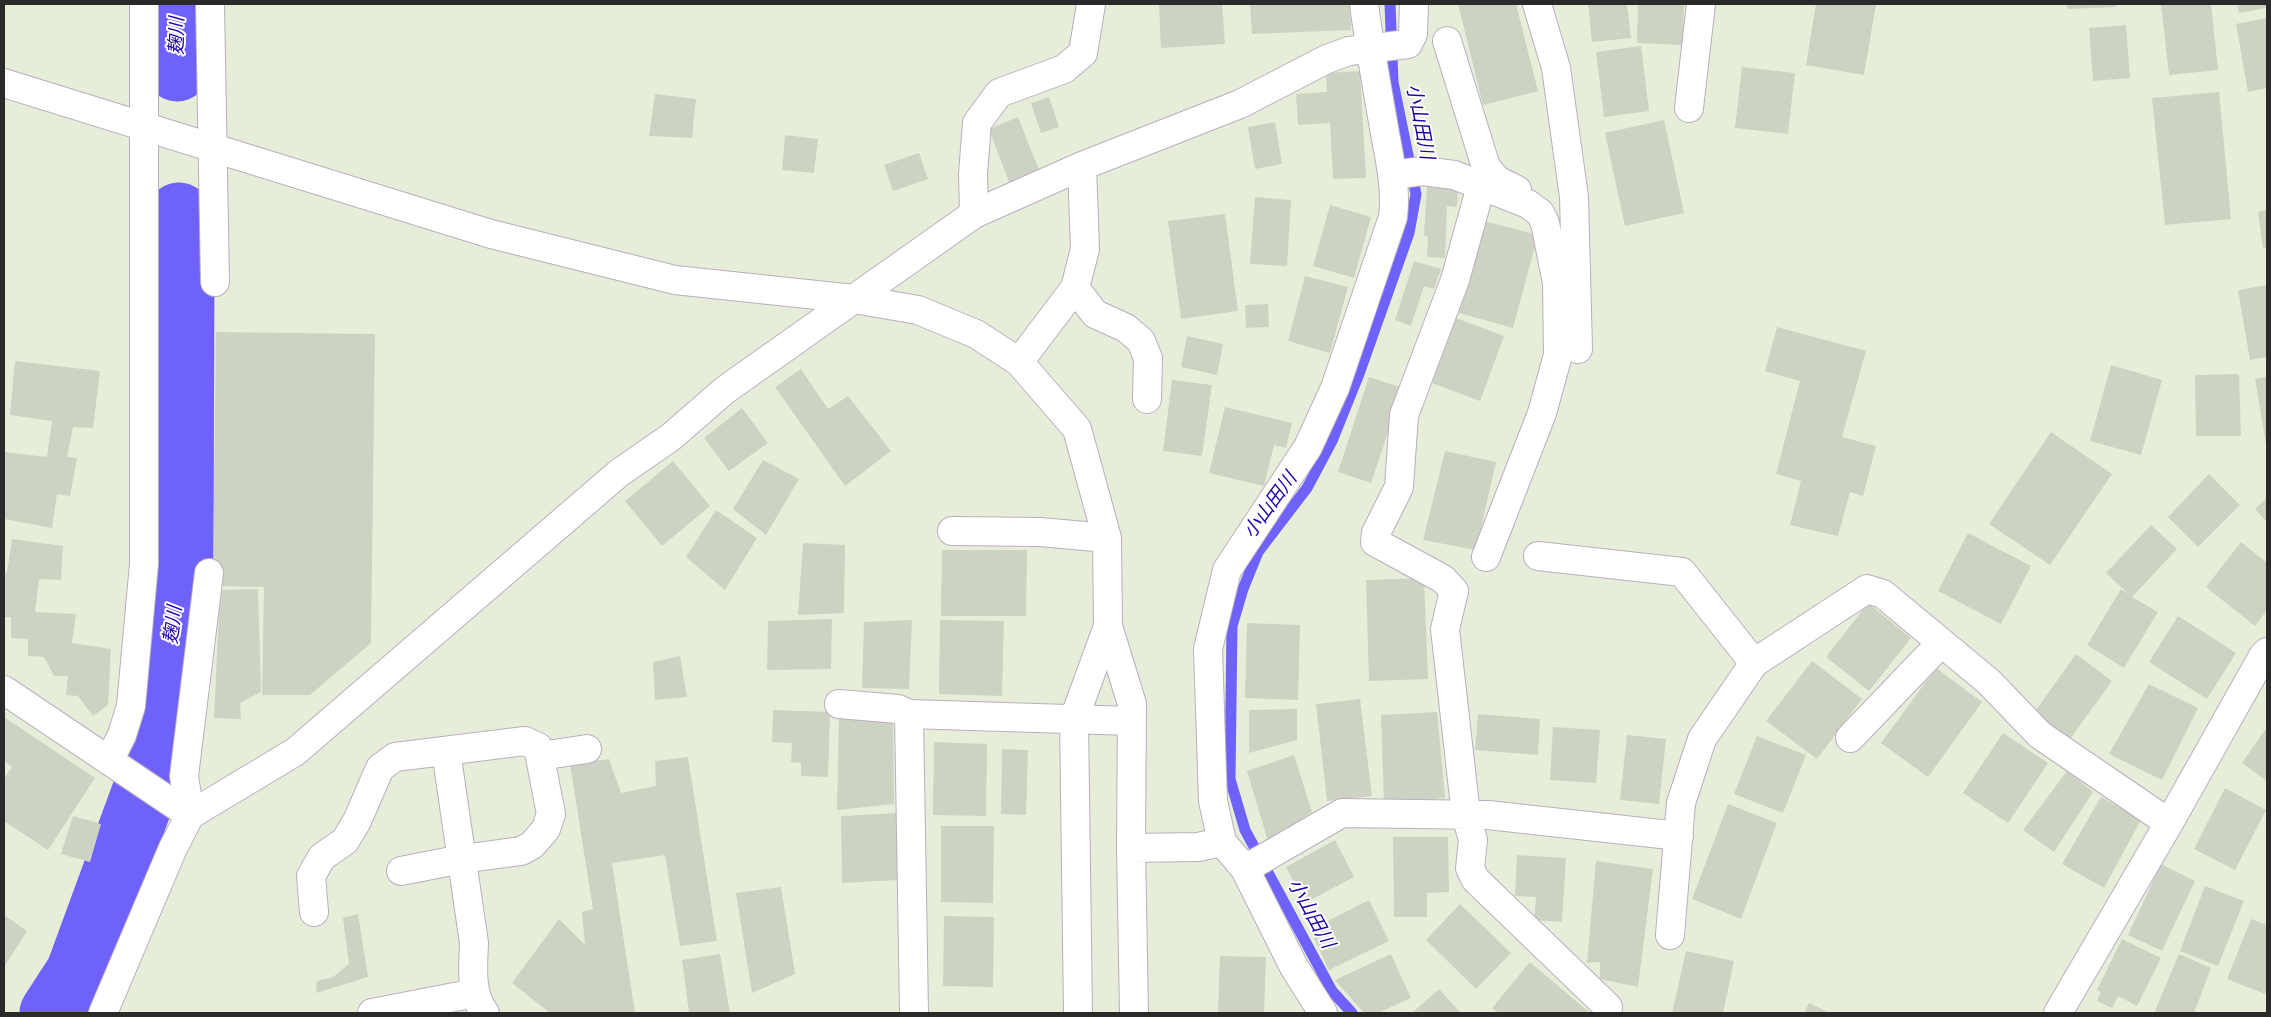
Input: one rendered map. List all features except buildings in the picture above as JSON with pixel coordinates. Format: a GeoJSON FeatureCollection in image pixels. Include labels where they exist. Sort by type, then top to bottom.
{"type":"FeatureCollection","features":[{"type":"Feature","properties":{"kind":"street"},"geometry":{"type":"LineString","coordinates":[[117,767],[122,735],[131,706],[144,564],[144,4]]}},
{"type":"Feature","properties":{"kind":"street"},"geometry":{"type":"LineString","coordinates":[[210,4],[215,282]]}},
{"type":"Feature","properties":{"kind":"street"},"geometry":{"type":"LineString","coordinates":[[974,214],[973,174],[977,123],[998,92],[1064,69],[1083,54],[1091,4]]}},
{"type":"Feature","properties":{"kind":"street"},"geometry":{"type":"LineString","coordinates":[[1222,842],[1213,801],[1208,649],[1228,570],[1308,447],[1335,388],[1406,173],[1364,4]]}},
{"type":"Feature","properties":{"kind":"street"},"geometry":{"type":"LineString","coordinates":[[180,808],[296,752],[619,473],[671,437],[726,390],[974,214],[1082,166],[1240,104],[1327,59],[1349,51],[1408,44],[1413,34],[1414,4]]}},
{"type":"Feature","properties":{"kind":"street"},"geometry":{"type":"LineString","coordinates":[[1537,4],[1556,68],[1574,197],[1578,349]]}},
{"type":"Feature","properties":{"kind":"street"},"geometry":{"type":"LineString","coordinates":[[1689,108],[1701,4]]}},
{"type":"Feature","properties":{"kind":"street"},"geometry":{"type":"LineString","coordinates":[[1447,41],[1486,167],[1497,180],[1529,197],[1528,204]]}},
{"type":"Feature","properties":{"kind":"street"},"geometry":{"type":"LineString","coordinates":[[4,83],[491,234],[675,280],[854,299],[918,310],[976,334],[1019,362],[1076,429],[1107,538],[1108,626],[1132,704],[1131,848],[1134,1013]]}},
{"type":"Feature","properties":{"kind":"street"},"geometry":{"type":"LineString","coordinates":[[1019,362],[1075,288],[1085,249],[1082,166]]}},
{"type":"Feature","properties":{"kind":"street"},"geometry":{"type":"LineString","coordinates":[[1406,173],[1454,175],[1528,204],[1540,213],[1545,223],[1557,283],[1558,355],[1542,413],[1486,557]]}},
{"type":"Feature","properties":{"kind":"street"},"geometry":{"type":"LineString","coordinates":[[1481,186],[1452,288],[1404,414],[1399,487],[1376,533],[1375,542],[1443,579],[1454,591],[1445,629],[1466,815],[1473,840],[1470,868],[1474,879],[1608,1007]]}},
{"type":"Feature","properties":{"kind":"street"},"geometry":{"type":"LineString","coordinates":[[1075,288],[1094,314],[1126,328],[1142,341],[1148,358],[1147,399]]}},
{"type":"Feature","properties":{"kind":"street"},"geometry":{"type":"LineString","coordinates":[[952,531],[1040,532],[1107,538]]}},
{"type":"Feature","properties":{"kind":"street"},"geometry":{"type":"LineString","coordinates":[[1538,556],[1682,572],[1754,663]]}},
{"type":"Feature","properties":{"kind":"street"},"geometry":{"type":"LineString","coordinates":[[103,1013],[173,848],[180,808],[209,573]]}},
{"type":"Feature","properties":{"kind":"street"},"geometry":{"type":"LineString","coordinates":[[1670,935],[1681,803],[1702,739],[1754,663],[1867,590],[1883,594],[1989,682],[2040,735],[2169,823]]}},
{"type":"Feature","properties":{"kind":"street"},"geometry":{"type":"LineString","coordinates":[[1078,1013],[1074,718],[1108,626]]}},
{"type":"Feature","properties":{"kind":"street"},"geometry":{"type":"LineString","coordinates":[[1850,738],[1941,643]]}},
{"type":"Feature","properties":{"kind":"street"},"geometry":{"type":"LineString","coordinates":[[2067,1010],[2169,823],[2267,652]]}},
{"type":"Feature","properties":{"kind":"street"},"geometry":{"type":"LineString","coordinates":[[4,690],[180,808]]}},
{"type":"Feature","properties":{"kind":"street"},"geometry":{"type":"LineString","coordinates":[[839,704],[898,709],[910,714],[1131,720]]}},
{"type":"Feature","properties":{"kind":"street"},"geometry":{"type":"LineString","coordinates":[[910,714],[914,1013]]}},
{"type":"Feature","properties":{"kind":"street"},"geometry":{"type":"LineString","coordinates":[[314,912],[311,876],[322,857],[344,841],[357,821],[380,768],[395,757],[524,741],[538,747],[551,814],[546,829],[532,845],[521,851],[462,858],[401,871]]}},
{"type":"Feature","properties":{"kind":"street"},"geometry":{"type":"LineString","coordinates":[[540,756],[587,749]]}},
{"type":"Feature","properties":{"kind":"street"},"geometry":{"type":"LineString","coordinates":[[372,1013],[480,1003],[473,968],[474,944],[446,751]]}},
{"type":"Feature","properties":{"kind":"street"},"geometry":{"type":"LineString","coordinates":[[1255,863],[1342,813],[1488,816],[1679,836]]}},
{"type":"Feature","properties":{"kind":"street"},"geometry":{"type":"LineString","coordinates":[[1131,848],[1198,847],[1222,842],[1255,863],[1294,968],[1323,1013]]}},
{"type":"Feature","properties":{"kind":"waterway","name":"麹川"},"geometry":{"type":"LineString","coordinates":[[177,69],[178,4]]}},
{"type":"Feature","properties":{"kind":"waterway","name":"小山田川"},"geometry":{"type":"LineString","coordinates":[[1352,1013],[1332,991],[1245,830],[1230,779],[1232,626],[1243,589],[1258,552],[1307,488],[1332,441],[1359,374],[1409,233],[1416,194],[1393,82],[1390,4]]}},
{"type":"Feature","properties":{"kind":"waterway","name":"麹川"},"geometry":{"type":"LineString","coordinates":[[52,1013],[78,973],[159,752],[181,568],[182,261],[179,215]]}}]}
